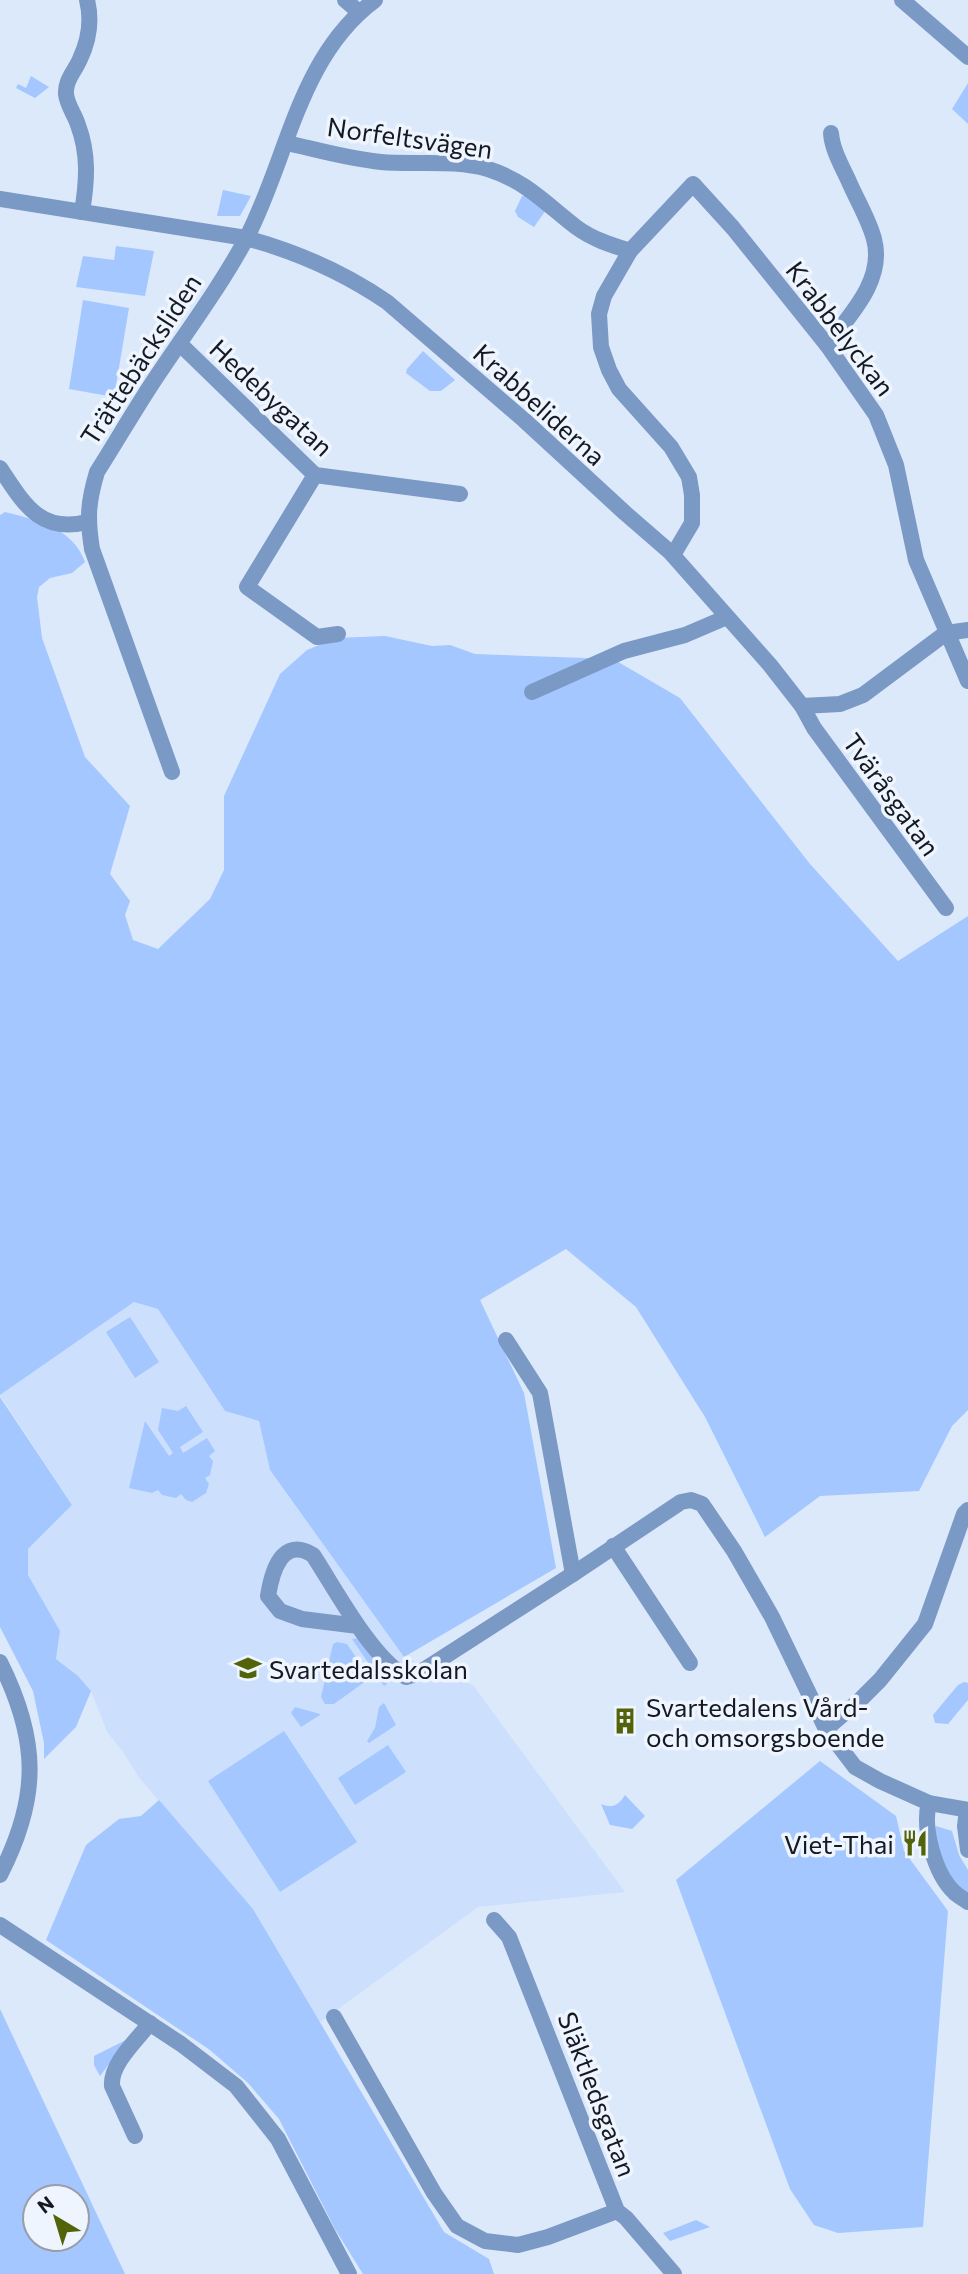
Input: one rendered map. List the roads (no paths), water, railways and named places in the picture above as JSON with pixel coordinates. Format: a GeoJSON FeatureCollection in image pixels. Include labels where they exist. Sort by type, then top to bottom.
{"type":"FeatureCollection","features":[{"type":"Feature","properties":{"kind":"street"},"geometry":{"type":"LineString","coordinates":[[82,212],[87,177],[86,156],[79,125],[66,95],[67,83],[80,60],[89,31],[87,0]]}},
{"type":"Feature","properties":{"kind":"street"},"geometry":{"type":"LineString","coordinates":[[345,0],[359,12]]}},
{"type":"Feature","properties":{"kind":"street","name":"Trättebäcksliden"},"geometry":{"type":"LineString","coordinates":[[172,772],[92,549],[87,522],[97,472],[246,238],[287,143],[313,73],[343,29],[375,0]]}},
{"type":"Feature","properties":{"kind":"street"},"geometry":{"type":"LineString","coordinates":[[902,0],[968,57]]}},
{"type":"Feature","properties":{"kind":"street"},"geometry":{"type":"LineString","coordinates":[[827,345],[866,290],[874,274],[876,262],[873,236],[831,139],[831,133]]}},
{"type":"Feature","properties":{"kind":"street","name":"Norfeltsvägen"},"geometry":{"type":"LineString","coordinates":[[287,143],[360,160],[460,164],[486,169],[526,185],[577,228],[597,240],[630,251]]}},
{"type":"Feature","properties":{"kind":"street","name":"Krabbelyckan"},"geometry":{"type":"LineString","coordinates":[[630,251],[693,184],[733,228],[827,345],[877,415],[896,466],[916,560],[968,681]]}},
{"type":"Feature","properties":{"kind":"street","name":"Krabbeliderna"},"geometry":{"type":"LineString","coordinates":[[0,199],[246,238],[284,248],[341,273],[387,302],[524,420],[673,555],[770,665],[802,706]]}},
{"type":"Feature","properties":{"kind":"street"},"geometry":{"type":"LineString","coordinates":[[630,251],[604,296],[599,314],[601,347],[619,389],[671,447],[689,477],[692,523],[673,555]]}},
{"type":"Feature","properties":{"kind":"street","name":"Hedebygatan"},"geometry":{"type":"LineString","coordinates":[[180,344],[315,475],[460,494]]}},
{"type":"Feature","properties":{"kind":"street"},"geometry":{"type":"LineString","coordinates":[[0,468],[26,506],[37,516],[65,525],[87,522]]}},
{"type":"Feature","properties":{"kind":"street"},"geometry":{"type":"LineString","coordinates":[[315,475],[247,587],[317,637],[338,634]]}},
{"type":"Feature","properties":{"kind":"street"},"geometry":{"type":"LineString","coordinates":[[532,692],[624,651],[685,635],[727,617]]}},
{"type":"Feature","properties":{"kind":"street"},"geometry":{"type":"LineString","coordinates":[[802,706],[840,704],[863,695],[946,633],[968,630]]}},
{"type":"Feature","properties":{"kind":"street","name":"Tväråsgatan"},"geometry":{"type":"LineString","coordinates":[[802,706],[814,728],[946,908]]}},
{"type":"Feature","properties":{"kind":"street"},"geometry":{"type":"LineString","coordinates":[[506,1340],[540,1393],[573,1574]]}},
{"type":"Feature","properties":{"kind":"street"},"geometry":{"type":"LineString","coordinates":[[358,1626],[302,1619],[280,1611],[268,1596],[271,1577],[282,1556],[292,1549],[304,1549],[313,1555],[358,1626],[393,1670],[405,1677],[419,1673],[681,1502],[691,1500],[702,1504],[734,1551],[772,1616],[826,1729],[855,1766],[880,1781],[929,1803],[967,1810],[965,1826],[968,1850]]}},
{"type":"Feature","properties":{"kind":"street"},"geometry":{"type":"LineString","coordinates":[[826,1729],[880,1680],[925,1624],[964,1514],[968,1510]]}},
{"type":"Feature","properties":{"kind":"street"},"geometry":{"type":"LineString","coordinates":[[613,1546],[690,1663]]}},
{"type":"Feature","properties":{"kind":"street"},"geometry":{"type":"LineString","coordinates":[[0,1662],[17,1699],[24,1723],[30,1750],[30,1781],[26,1812],[15,1846],[0,1875]]}},
{"type":"Feature","properties":{"kind":"street"},"geometry":{"type":"LineString","coordinates":[[929,1803],[926,1823],[933,1855],[953,1891],[968,1902]]}},
{"type":"Feature","properties":{"kind":"street","name":"Släktledsgatan"},"geometry":{"type":"LineString","coordinates":[[494,1920],[509,1937],[617,2211],[674,2274]]}},
{"type":"Feature","properties":{"kind":"street"},"geometry":{"type":"LineString","coordinates":[[0,1925],[181,2043],[236,2087],[278,2139],[349,2274]]}},
{"type":"Feature","properties":{"kind":"street"},"geometry":{"type":"LineString","coordinates":[[334,2017],[434,2193],[457,2226],[485,2241],[518,2245],[548,2237],[617,2211]]}},
{"type":"Feature","properties":{"kind":"street"},"geometry":{"type":"LineString","coordinates":[[135,2136],[112,2086],[111,2078],[116,2067],[150,2023]]}},
{"type":"Feature","properties":{"kind":"place","name":"Svartedalsskolan"},"geometry":{"type":"Point","coordinates":[248,1668]}},
{"type":"Feature","properties":{"kind":"place","name":"Svartedalens Vård- och omsorgsboende"},"geometry":{"type":"Point","coordinates":[625,1721]}},
{"type":"Feature","properties":{"kind":"place","name":"Viet-Thai"},"geometry":{"type":"Point","coordinates":[915,1843]}}]}
